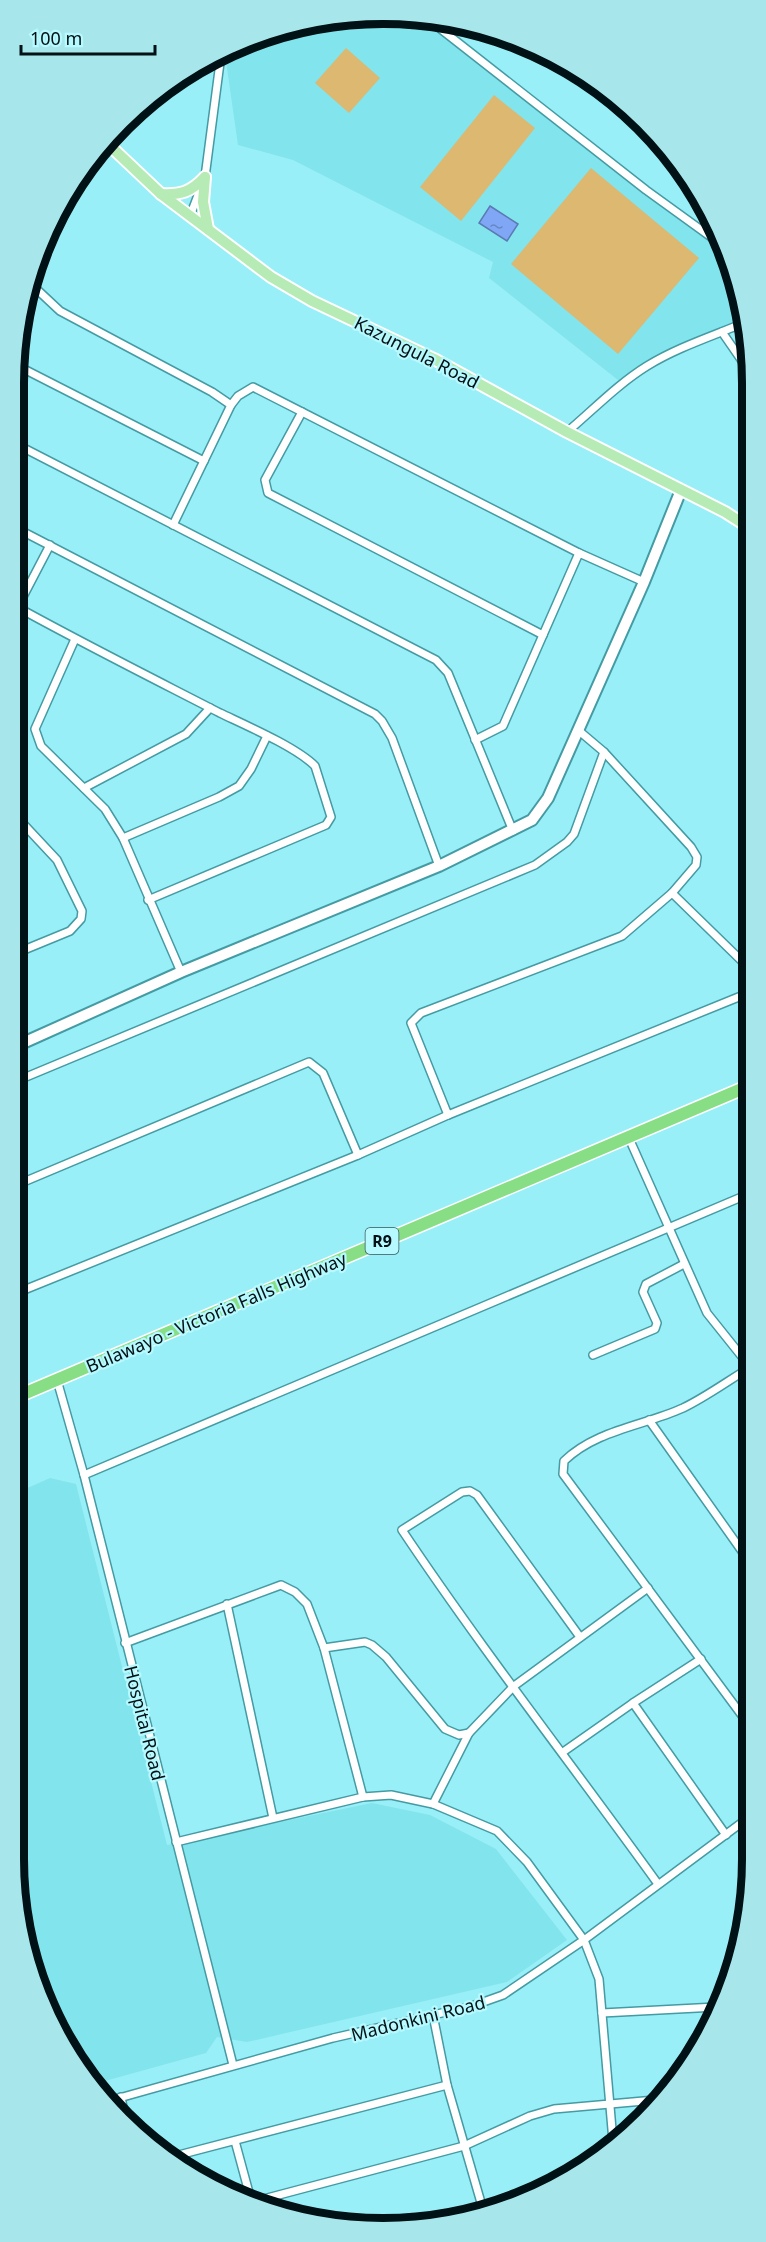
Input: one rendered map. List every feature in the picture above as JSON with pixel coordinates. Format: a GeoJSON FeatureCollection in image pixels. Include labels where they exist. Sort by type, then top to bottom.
{"type":"FeatureCollection","features":[{"type":"Feature","properties":{"kind":"highway","name":"Bulawayo - Victoria Falls Highway"},"geometry":{"type":"LineString","coordinates":[[24,1394],[742,1089]]}},
{"type":"Feature","properties":{"kind":"main road","name":"Kazungula Road"},"geometry":{"type":"LineString","coordinates":[[112,147],[161,194],[281,283],[312,301],[434,359],[567,432],[725,512],[742,523]]}},
{"type":"Feature","properties":{"kind":"main road"},"geometry":{"type":"LineString","coordinates":[[161,194],[188,192],[205,177]]}},
{"type":"Feature","properties":{"kind":"main road"},"geometry":{"type":"LineString","coordinates":[[205,177],[203,202],[208,229]]}},
{"type":"Feature","properties":{"kind":"street"},"geometry":{"type":"LineString","coordinates":[[440,29],[646,190],[711,237]]}},
{"type":"Feature","properties":{"kind":"street"},"geometry":{"type":"LineString","coordinates":[[190,216],[205,177],[219,64]]}},
{"type":"Feature","properties":{"kind":"street"},"geometry":{"type":"LineString","coordinates":[[36,289],[60,311],[212,392],[231,405]]}},
{"type":"Feature","properties":{"kind":"street"},"geometry":{"type":"LineString","coordinates":[[567,432],[647,366],[685,347],[737,326]]}},
{"type":"Feature","properties":{"kind":"street"},"geometry":{"type":"LineString","coordinates":[[722,332],[741,359]]}},
{"type":"Feature","properties":{"kind":"street"},"geometry":{"type":"LineString","coordinates":[[25,368],[204,461]]}},
{"type":"Feature","properties":{"kind":"street"},"geometry":{"type":"LineString","coordinates":[[173,525],[231,405],[238,396],[253,387],[579,553],[644,582]]}},
{"type":"Feature","properties":{"kind":"street"},"geometry":{"type":"LineString","coordinates":[[302,412],[265,480],[268,493],[543,635]]}},
{"type":"Feature","properties":{"kind":"street"},"geometry":{"type":"LineString","coordinates":[[24,448],[436,660],[448,673],[513,831]]}},
{"type":"Feature","properties":{"kind":"street"},"geometry":{"type":"LineString","coordinates":[[24,1043],[181,972],[439,866],[532,820],[541,810],[579,730],[644,582],[681,490]]}},
{"type":"Feature","properties":{"kind":"street"},"geometry":{"type":"LineString","coordinates":[[24,532],[375,714],[392,738],[439,866]]}},
{"type":"Feature","properties":{"kind":"street"},"geometry":{"type":"LineString","coordinates":[[24,593],[50,545]]}},
{"type":"Feature","properties":{"kind":"street"},"geometry":{"type":"LineString","coordinates":[[475,740],[503,726],[579,553]]}},
{"type":"Feature","properties":{"kind":"street"},"geometry":{"type":"LineString","coordinates":[[24,614],[267,736],[309,760],[315,766],[331,817],[330,822],[148,900]]}},
{"type":"Feature","properties":{"kind":"street"},"geometry":{"type":"LineString","coordinates":[[75,639],[35,729],[41,746],[105,809],[123,838],[181,972]]}},
{"type":"Feature","properties":{"kind":"street"},"geometry":{"type":"LineString","coordinates":[[84,788],[186,734],[210,708]]}},
{"type":"Feature","properties":{"kind":"street"},"geometry":{"type":"LineString","coordinates":[[448,1115],[411,1023],[421,1013],[622,936],[672,893],[696,865],[697,857],[691,847],[604,752],[579,730]]}},
{"type":"Feature","properties":{"kind":"street"},"geometry":{"type":"LineString","coordinates":[[123,838],[219,797],[238,786],[251,769],[267,736]]}},
{"type":"Feature","properties":{"kind":"street"},"geometry":{"type":"LineString","coordinates":[[24,1078],[536,865],[574,834],[604,752]]}},
{"type":"Feature","properties":{"kind":"street"},"geometry":{"type":"LineString","coordinates":[[24,825],[57,860],[82,911],[81,920],[70,931],[24,950]]}},
{"type":"Feature","properties":{"kind":"street"},"geometry":{"type":"LineString","coordinates":[[672,893],[742,961]]}},
{"type":"Feature","properties":{"kind":"street"},"geometry":{"type":"LineString","coordinates":[[24,1290],[742,996]]}},
{"type":"Feature","properties":{"kind":"street"},"geometry":{"type":"LineString","coordinates":[[24,1182],[309,1062],[323,1072],[357,1155]]}},
{"type":"Feature","properties":{"kind":"street"},"geometry":{"type":"LineString","coordinates":[[628,1136],[707,1313],[742,1356]]}},
{"type":"Feature","properties":{"kind":"street"},"geometry":{"type":"LineString","coordinates":[[84,1475],[742,1197]]}},
{"type":"Feature","properties":{"kind":"street"},"geometry":{"type":"LineString","coordinates":[[593,1355],[655,1329],[657,1323],[643,1292],[646,1284],[684,1264]]}},
{"type":"Feature","properties":{"kind":"street"},"geometry":{"type":"LineString","coordinates":[[742,1372],[684,1407],[598,1438],[574,1451],[564,1461],[562,1474],[742,1715]]}},
{"type":"Feature","properties":{"kind":"street","name":"Hospital Road"},"geometry":{"type":"LineString","coordinates":[[57,1380],[84,1475],[194,1916],[210,1967],[233,2066]]}},
{"type":"Feature","properties":{"kind":"street"},"geometry":{"type":"LineString","coordinates":[[649,1420],[742,1551]]}},
{"type":"Feature","properties":{"kind":"street"},"geometry":{"type":"LineString","coordinates":[[580,1637],[477,1495],[470,1491],[462,1492],[402,1530],[448,1599],[563,1752],[658,1884]]}},
{"type":"Feature","properties":{"kind":"street"},"geometry":{"type":"LineString","coordinates":[[125,1643],[281,1585],[289,1587],[307,1604],[324,1648],[363,1797]]}},
{"type":"Feature","properties":{"kind":"street"},"geometry":{"type":"LineString","coordinates":[[433,1804],[469,1733],[514,1686],[648,1588]]}},
{"type":"Feature","properties":{"kind":"street"},"geometry":{"type":"LineString","coordinates":[[227,1604],[273,1818]]}},
{"type":"Feature","properties":{"kind":"street"},"geometry":{"type":"LineString","coordinates":[[324,1648],[365,1642],[372,1645],[386,1657],[445,1729],[451,1734],[469,1733]]}},
{"type":"Feature","properties":{"kind":"street"},"geometry":{"type":"LineString","coordinates":[[563,1752],[701,1659]]}},
{"type":"Feature","properties":{"kind":"street"},"geometry":{"type":"LineString","coordinates":[[633,1703],[726,1835]]}},
{"type":"Feature","properties":{"kind":"street"},"geometry":{"type":"LineString","coordinates":[[176,1842],[363,1797],[391,1795],[433,1804],[497,1831],[527,1862],[584,1940],[599,1979],[612,2135]]}},
{"type":"Feature","properties":{"kind":"street","name":"Madonkini Road"},"geometry":{"type":"LineString","coordinates":[[116,2099],[333,2038],[471,2006],[503,1995],[584,1940],[742,1823]]}},
{"type":"Feature","properties":{"kind":"street"},"geometry":{"type":"LineString","coordinates":[[602,2013],[710,2007]]}},
{"type":"Feature","properties":{"kind":"street"},"geometry":{"type":"LineString","coordinates":[[433,2015],[447,2085],[482,2204]]}},
{"type":"Feature","properties":{"kind":"street"},"geometry":{"type":"LineString","coordinates":[[181,2155],[447,2085]]}},
{"type":"Feature","properties":{"kind":"street"},"geometry":{"type":"LineString","coordinates":[[121,2097],[123,2106]]}},
{"type":"Feature","properties":{"kind":"street"},"geometry":{"type":"LineString","coordinates":[[266,2198],[464,2146],[530,2116],[554,2109],[649,2101]]}},
{"type":"Feature","properties":{"kind":"street"},"geometry":{"type":"LineString","coordinates":[[235,2141],[249,2192]]}},
{"type":"Feature","properties":{"kind":"shaded area"},"geometry":{"type":"Polygon","coordinates":[[[383,24],[441,29],[711,236],[730,290],[737,326],[685,347],[623,384],[489,278],[493,262],[293,160],[238,145],[226,60],[290,36],[336,27],[383,24]]]}},
{"type":"Feature","properties":{"kind":"shaded area"},"geometry":{"type":"Polygon","coordinates":[[[346,48],[380,78],[349,113],[315,83],[346,48]]]}},
{"type":"Feature","properties":{"kind":"shaded area"},"geometry":{"type":"Polygon","coordinates":[[[494,95],[535,128],[461,221],[420,187],[494,95]]]}},
{"type":"Feature","properties":{"kind":"shaded area"},"geometry":{"type":"Polygon","coordinates":[[[591,168],[699,258],[618,354],[511,264],[591,168]]]}},
{"type":"Feature","properties":{"kind":"shaded area"},"geometry":{"type":"Polygon","coordinates":[[[50,1478],[76,1484],[167,1845],[372,1803],[430,1815],[496,1849],[567,1940],[507,1982],[247,2042],[217,2037],[206,2053],[101,2082],[72,2039],[51,1996],[36,1952],[27,1906],[24,1859],[24,1490],[50,1478]]]}},
{"type":"Feature","properties":{"kind":"water"},"geometry":{"type":"Polygon","coordinates":[[[490,206],[518,224],[507,241],[479,223],[490,206]]]}}]}
